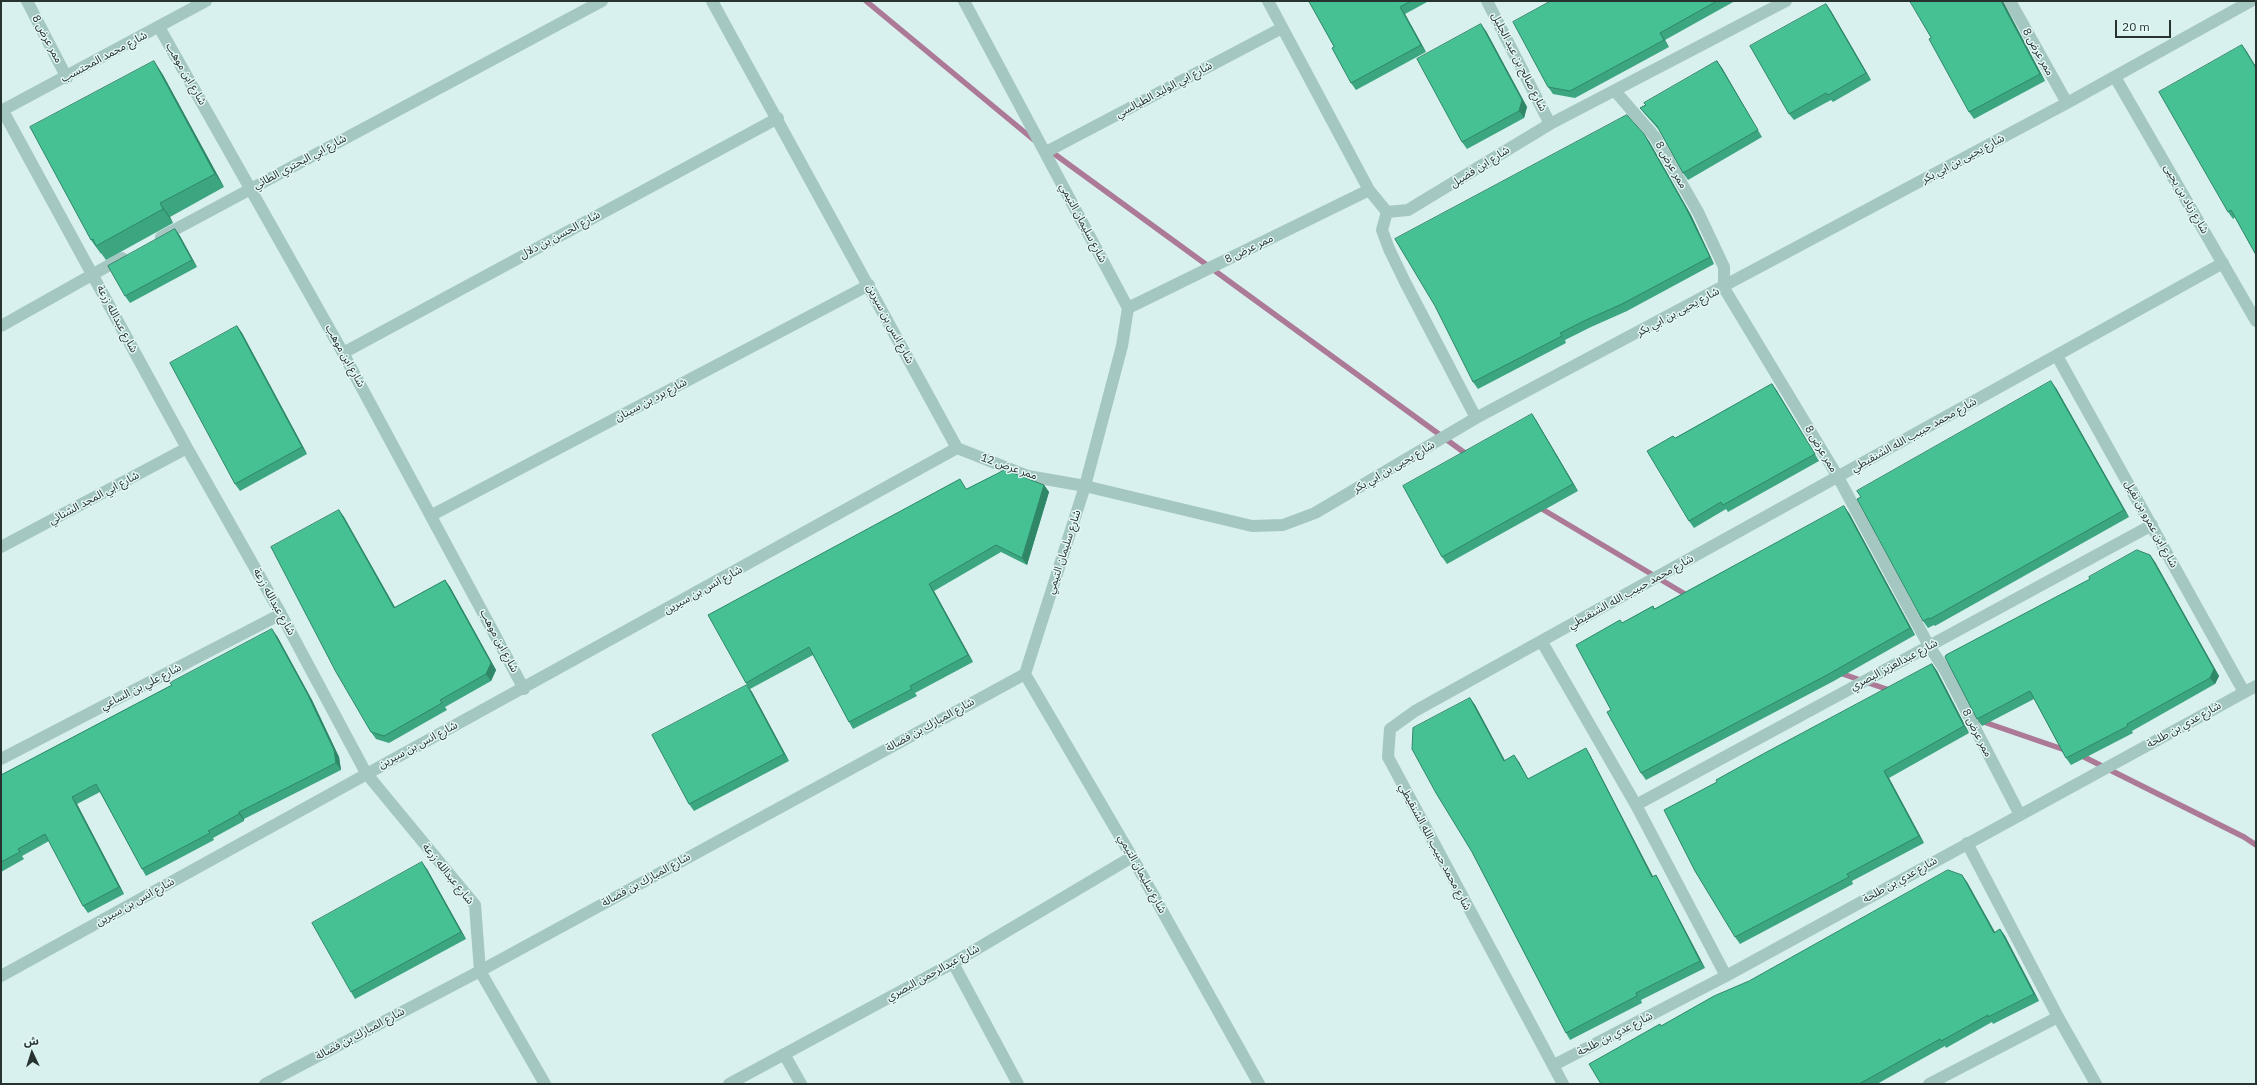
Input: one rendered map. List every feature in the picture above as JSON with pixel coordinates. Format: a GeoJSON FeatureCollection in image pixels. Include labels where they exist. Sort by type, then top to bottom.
{"type":"FeatureCollection","features":[{"type":"Feature","properties":{"kind":"street","name":"ممر عرض 8"},"geometry":{"type":"LineString","coordinates":[[27,1],[66,78]]}},
{"type":"Feature","properties":{"kind":"street","name":"شارع محمد المحتسب"},"geometry":{"type":"LineString","coordinates":[[2,111],[66,78],[206,1]]}},
{"type":"Feature","properties":{"kind":"street","name":"شارع ابي البحتري الطائي"},"geometry":{"type":"LineString","coordinates":[[148,244],[602,1]]}},
{"type":"Feature","properties":{"kind":"street","name":"شارع انس بن سيرين"},"geometry":{"type":"LineString","coordinates":[[1,976],[366,773],[524,689],[957,448],[778,118],[712,1]]}},
{"type":"Feature","properties":{"kind":"street","name":"شارع سليمان التيمي"},"geometry":{"type":"LineString","coordinates":[[964,1],[1128,308],[1122,346],[1085,486],[1025,674],[1132,857],[1259,1084]]}},
{"type":"Feature","properties":{"kind":"street"},"geometry":{"type":"LineString","coordinates":[[1268,1],[1369,190],[1387,212],[1382,230],[1389,249],[1404,282],[1476,418]]}},
{"type":"Feature","properties":{"kind":"street","name":"شارع صالح بن عبد الجليل"},"geometry":{"type":"LineString","coordinates":[[1487,1],[1550,124]]}},
{"type":"Feature","properties":{"kind":"street","name":"شارع ابن فضيل"},"geometry":{"type":"LineString","coordinates":[[1387,212],[1408,210],[1550,124],[1786,1]]}},
{"type":"Feature","properties":{"kind":"street","name":"ممر عرض 8"},"geometry":{"type":"LineString","coordinates":[[2010,1],[2067,103]]}},
{"type":"Feature","properties":{"kind":"street","name":"شارع يحيى بن ابي بكر"},"geometry":{"type":"LineString","coordinates":[[1085,486],[1252,526],[1283,525],[1315,513],[1476,418],[1724,288],[2067,103],[2252,1]]}},
{"type":"Feature","properties":{"kind":"street","name":"شارع ابن موهب"},"geometry":{"type":"LineString","coordinates":[[159,27],[252,188],[343,352],[432,515],[524,689]]}},
{"type":"Feature","properties":{"kind":"street","name":"شارع ابي الوليد الطيالسي"},"geometry":{"type":"LineString","coordinates":[[1046,152],[1282,28]]}},
{"type":"Feature","properties":{"kind":"street","name":"شارع زياد بن يحيى"},"geometry":{"type":"LineString","coordinates":[[2114,77],[2256,321]]}},
{"type":"Feature","properties":{"kind":"street","name":"ممر عرض 8"},"geometry":{"type":"LineString","coordinates":[[1615,91],[1655,137],[1698,212],[1724,268],[1724,288],[1838,477],[1929,646],[1945,670],[2020,815]]}},
{"type":"Feature","properties":{"kind":"street","name":"شارع عبدالله زرعة"},"geometry":{"type":"LineString","coordinates":[[2,111],[187,448],[281,614],[366,773],[475,905],[480,970],[545,1084]]}},
{"type":"Feature","properties":{"kind":"street","name":"شارع الحسن بن دلال"},"geometry":{"type":"LineString","coordinates":[[343,352],[778,118]]}},
{"type":"Feature","properties":{"kind":"street","name":"ممر عرض 8"},"geometry":{"type":"LineString","coordinates":[[1128,308],[1369,190]]}},
{"type":"Feature","properties":{"kind":"street"},"geometry":{"type":"LineString","coordinates":[[1,326],[134,252]]}},
{"type":"Feature","properties":{"kind":"street","name":"شارع محمد حبيب الله الشنقيطي"},"geometry":{"type":"LineString","coordinates":[[1563,1084],[1388,757],[1390,729],[1415,711],[1542,642],[2223,263]]}},
{"type":"Feature","properties":{"kind":"street","name":"شارع برد بن سينان"},"geometry":{"type":"LineString","coordinates":[[432,515],[869,285]]}},
{"type":"Feature","properties":{"kind":"street","name":"شارع ابن عمرو بن نفيل"},"geometry":{"type":"LineString","coordinates":[[2057,356],[2244,692]]}},
{"type":"Feature","properties":{"kind":"street","name":"شارع ابي المجد الشنائي"},"geometry":{"type":"LineString","coordinates":[[1,548],[187,448]]}},
{"type":"Feature","properties":{"kind":"street","name":"ممر عرض 12"},"geometry":{"type":"LineString","coordinates":[[957,448],[1028,476],[1085,486]]}},
{"type":"Feature","properties":{"kind":"street","name":"شارع عبدالعزيز البصري"},"geometry":{"type":"LineString","coordinates":[[1636,805],[2152,525]]}},
{"type":"Feature","properties":{"kind":"street","name":"شارع علي بن الساعي"},"geometry":{"type":"LineString","coordinates":[[1,759],[281,614]]}},
{"type":"Feature","properties":{"kind":"street"},"geometry":{"type":"LineString","coordinates":[[1542,642],[1636,805],[1726,976]]}},
{"type":"Feature","properties":{"kind":"street","name":"شارع المبارك بن فضالة"},"geometry":{"type":"LineString","coordinates":[[265,1084],[480,970],[1025,674]]}},
{"type":"Feature","properties":{"kind":"street","name":"شارع عدي بن طلحة"},"geometry":{"type":"LineString","coordinates":[[1554,1065],[1726,976],[2256,686]]}},
{"type":"Feature","properties":{"kind":"street"},"geometry":{"type":"LineString","coordinates":[[1967,843],[2058,1017],[2096,1084]]}},
{"type":"Feature","properties":{"kind":"street","name":"شارع عبدالرحمن البصري"},"geometry":{"type":"LineString","coordinates":[[729,1084],[953,963],[1132,857]]}},
{"type":"Feature","properties":{"kind":"street"},"geometry":{"type":"LineString","coordinates":[[953,963],[1018,1084]]}},
{"type":"Feature","properties":{"kind":"street"},"geometry":{"type":"LineString","coordinates":[[1929,1084],[2058,1017]]}},
{"type":"Feature","properties":{"kind":"street"},"geometry":{"type":"LineString","coordinates":[[784,1054],[801,1084]]}},
{"type":"Feature","properties":{"kind":"building"},"geometry":{"type":"Polygon","coordinates":[[[1309,1],[1411,1],[1400,7],[1421,45],[1351,83],[1332,48],[1334,47],[1309,1]]]}},
{"type":"Feature","properties":{"kind":"building"},"geometry":{"type":"Polygon","coordinates":[[[1551,1],[1717,1],[1660,33],[1664,40],[1570,91],[1548,87],[1513,22],[1551,1]]]}},
{"type":"Feature","properties":{"kind":"building"},"geometry":{"type":"Polygon","coordinates":[[[1910,1],[2001,1],[2040,74],[1969,112],[1910,1]]]}},
{"type":"Feature","properties":{"kind":"building"},"geometry":{"type":"Polygon","coordinates":[[[1826,4],[1866,73],[1828,95],[1826,93],[1789,114],[1750,46],[1826,4]]]}},
{"type":"Feature","properties":{"kind":"building"},"geometry":{"type":"Polygon","coordinates":[[[1481,24],[1522,100],[1519,111],[1462,142],[1417,59],[1481,24]]]}},
{"type":"Feature","properties":{"kind":"building"},"geometry":{"type":"Polygon","coordinates":[[[2242,45],[2256,68],[2256,255],[2231,210],[2228,212],[2159,92],[2242,45]]]}},
{"type":"Feature","properties":{"kind":"building"},"geometry":{"type":"Polygon","coordinates":[[[154,61],[215,174],[160,203],[163,209],[96,246],[93,239],[91,240],[30,127],[154,61]]]}},
{"type":"Feature","properties":{"kind":"building"},"geometry":{"type":"Polygon","coordinates":[[[1717,61],[1758,130],[1683,173],[1657,126],[1640,108],[1646,105],[1644,103],[1717,61]]]}},
{"type":"Feature","properties":{"kind":"building"},"geometry":{"type":"Polygon","coordinates":[[[1627,115],[1644,134],[1686,208],[1710,257],[1622,304],[1560,333],[1562,336],[1473,382],[1435,306],[1395,239],[1627,115]]]}},
{"type":"Feature","properties":{"kind":"building"},"geometry":{"type":"Polygon","coordinates":[[[175,229],[192,260],[125,296],[108,266],[175,229]]]}},
{"type":"Feature","properties":{"kind":"building"},"geometry":{"type":"Polygon","coordinates":[[[237,326],[302,447],[235,484],[170,363],[237,326]]]}},
{"type":"Feature","properties":{"kind":"building"},"geometry":{"type":"Polygon","coordinates":[[[2051,381],[2124,510],[1930,619],[1929,618],[1923,621],[1857,499],[1861,497],[1857,491],[2051,381]]]}},
{"type":"Feature","properties":{"kind":"building"},"geometry":{"type":"Polygon","coordinates":[[[1772,384],[1815,454],[1723,505],[1721,502],[1689,521],[1647,451],[1673,436],[1675,438],[1772,384]]]}},
{"type":"Feature","properties":{"kind":"building"},"geometry":{"type":"Polygon","coordinates":[[[1532,414],[1573,484],[1442,557],[1403,486],[1532,414]]]}},
{"type":"Feature","properties":{"kind":"building"},"geometry":{"type":"Polygon","coordinates":[[[1005,470],[1044,485],[1022,558],[996,545],[929,584],[968,655],[910,686],[912,689],[849,722],[809,647],[746,683],[708,615],[960,479],[966,489],[1005,470]]]}},
{"type":"Feature","properties":{"kind":"building"},"geometry":{"type":"Polygon","coordinates":[[[1844,506],[1910,628],[1827,675],[1641,773],[1607,712],[1611,710],[1576,645],[1620,620],[1622,623],[1653,606],[1654,609],[1844,506]]]}},
{"type":"Feature","properties":{"kind":"building"},"geometry":{"type":"Polygon","coordinates":[[[339,510],[394,608],[445,580],[491,663],[486,674],[440,700],[442,703],[384,736],[371,732],[336,672],[271,547],[339,510]]]}},
{"type":"Feature","properties":{"kind":"building"},"geometry":{"type":"Polygon","coordinates":[[[2137,550],[2150,555],[2214,669],[2210,678],[2127,724],[2128,726],[2066,758],[2030,691],[1977,719],[1945,657],[1946,655],[2090,579],[2089,577],[2137,550]]]}},
{"type":"Feature","properties":{"kind":"building"},"geometry":{"type":"Polygon","coordinates":[[[272,629],[307,693],[334,750],[336,763],[239,812],[239,814],[208,831],[210,833],[142,869],[96,784],[72,797],[119,887],[83,906],[45,834],[18,849],[20,852],[1,862],[1,775],[172,685],[170,683],[272,629]]]}},
{"type":"Feature","properties":{"kind":"building"},"geometry":{"type":"Polygon","coordinates":[[[1932,664],[1964,726],[1884,771],[1919,836],[1847,874],[1849,877],[1735,937],[1695,871],[1664,810],[1717,782],[1716,780],[1763,754],[1932,664]]]}},
{"type":"Feature","properties":{"kind":"building"},"geometry":{"type":"Polygon","coordinates":[[[747,685],[784,754],[689,804],[652,735],[747,685]]]}},
{"type":"Feature","properties":{"kind":"building"},"geometry":{"type":"Polygon","coordinates":[[[1470,698],[1504,761],[1514,755],[1528,779],[1586,748],[1652,877],[1656,875],[1700,961],[1636,993],[1637,996],[1566,1033],[1472,852],[1436,793],[1412,749],[1413,728],[1470,698]]]}},
{"type":"Feature","properties":{"kind":"building"},"geometry":{"type":"Polygon","coordinates":[[[422,862],[461,932],[351,992],[312,923],[422,862]]]}},
{"type":"Feature","properties":{"kind":"building"},"geometry":{"type":"Polygon","coordinates":[[[1948,870],[1962,875],[1994,933],[2000,929],[2034,994],[1988,1017],[1988,1015],[1941,1041],[1940,1039],[1859,1084],[1601,1084],[1589,1064],[1660,1024],[1661,1026],[1714,996],[1749,981],[1948,870]]]}},
{"type":"Feature","properties":{"kind":"waterway"},"geometry":{"type":"LineString","coordinates":[[866,1],[1034,140]]}},
{"type":"Feature","properties":{"kind":"waterway"},"geometry":{"type":"LineString","coordinates":[[1049,150],[1469,456]]}},
{"type":"Feature","properties":{"kind":"waterway"},"geometry":{"type":"LineString","coordinates":[[1537,506],[1690,597]]}},
{"type":"Feature","properties":{"kind":"waterway"},"geometry":{"type":"LineString","coordinates":[[1837,672],[1892,691]]}},
{"type":"Feature","properties":{"kind":"waterway"},"geometry":{"type":"LineString","coordinates":[[1981,721],[2068,751]]}},
{"type":"Feature","properties":{"kind":"waterway"},"geometry":{"type":"LineString","coordinates":[[2080,755],[2244,837],[2256,845]]}}]}
